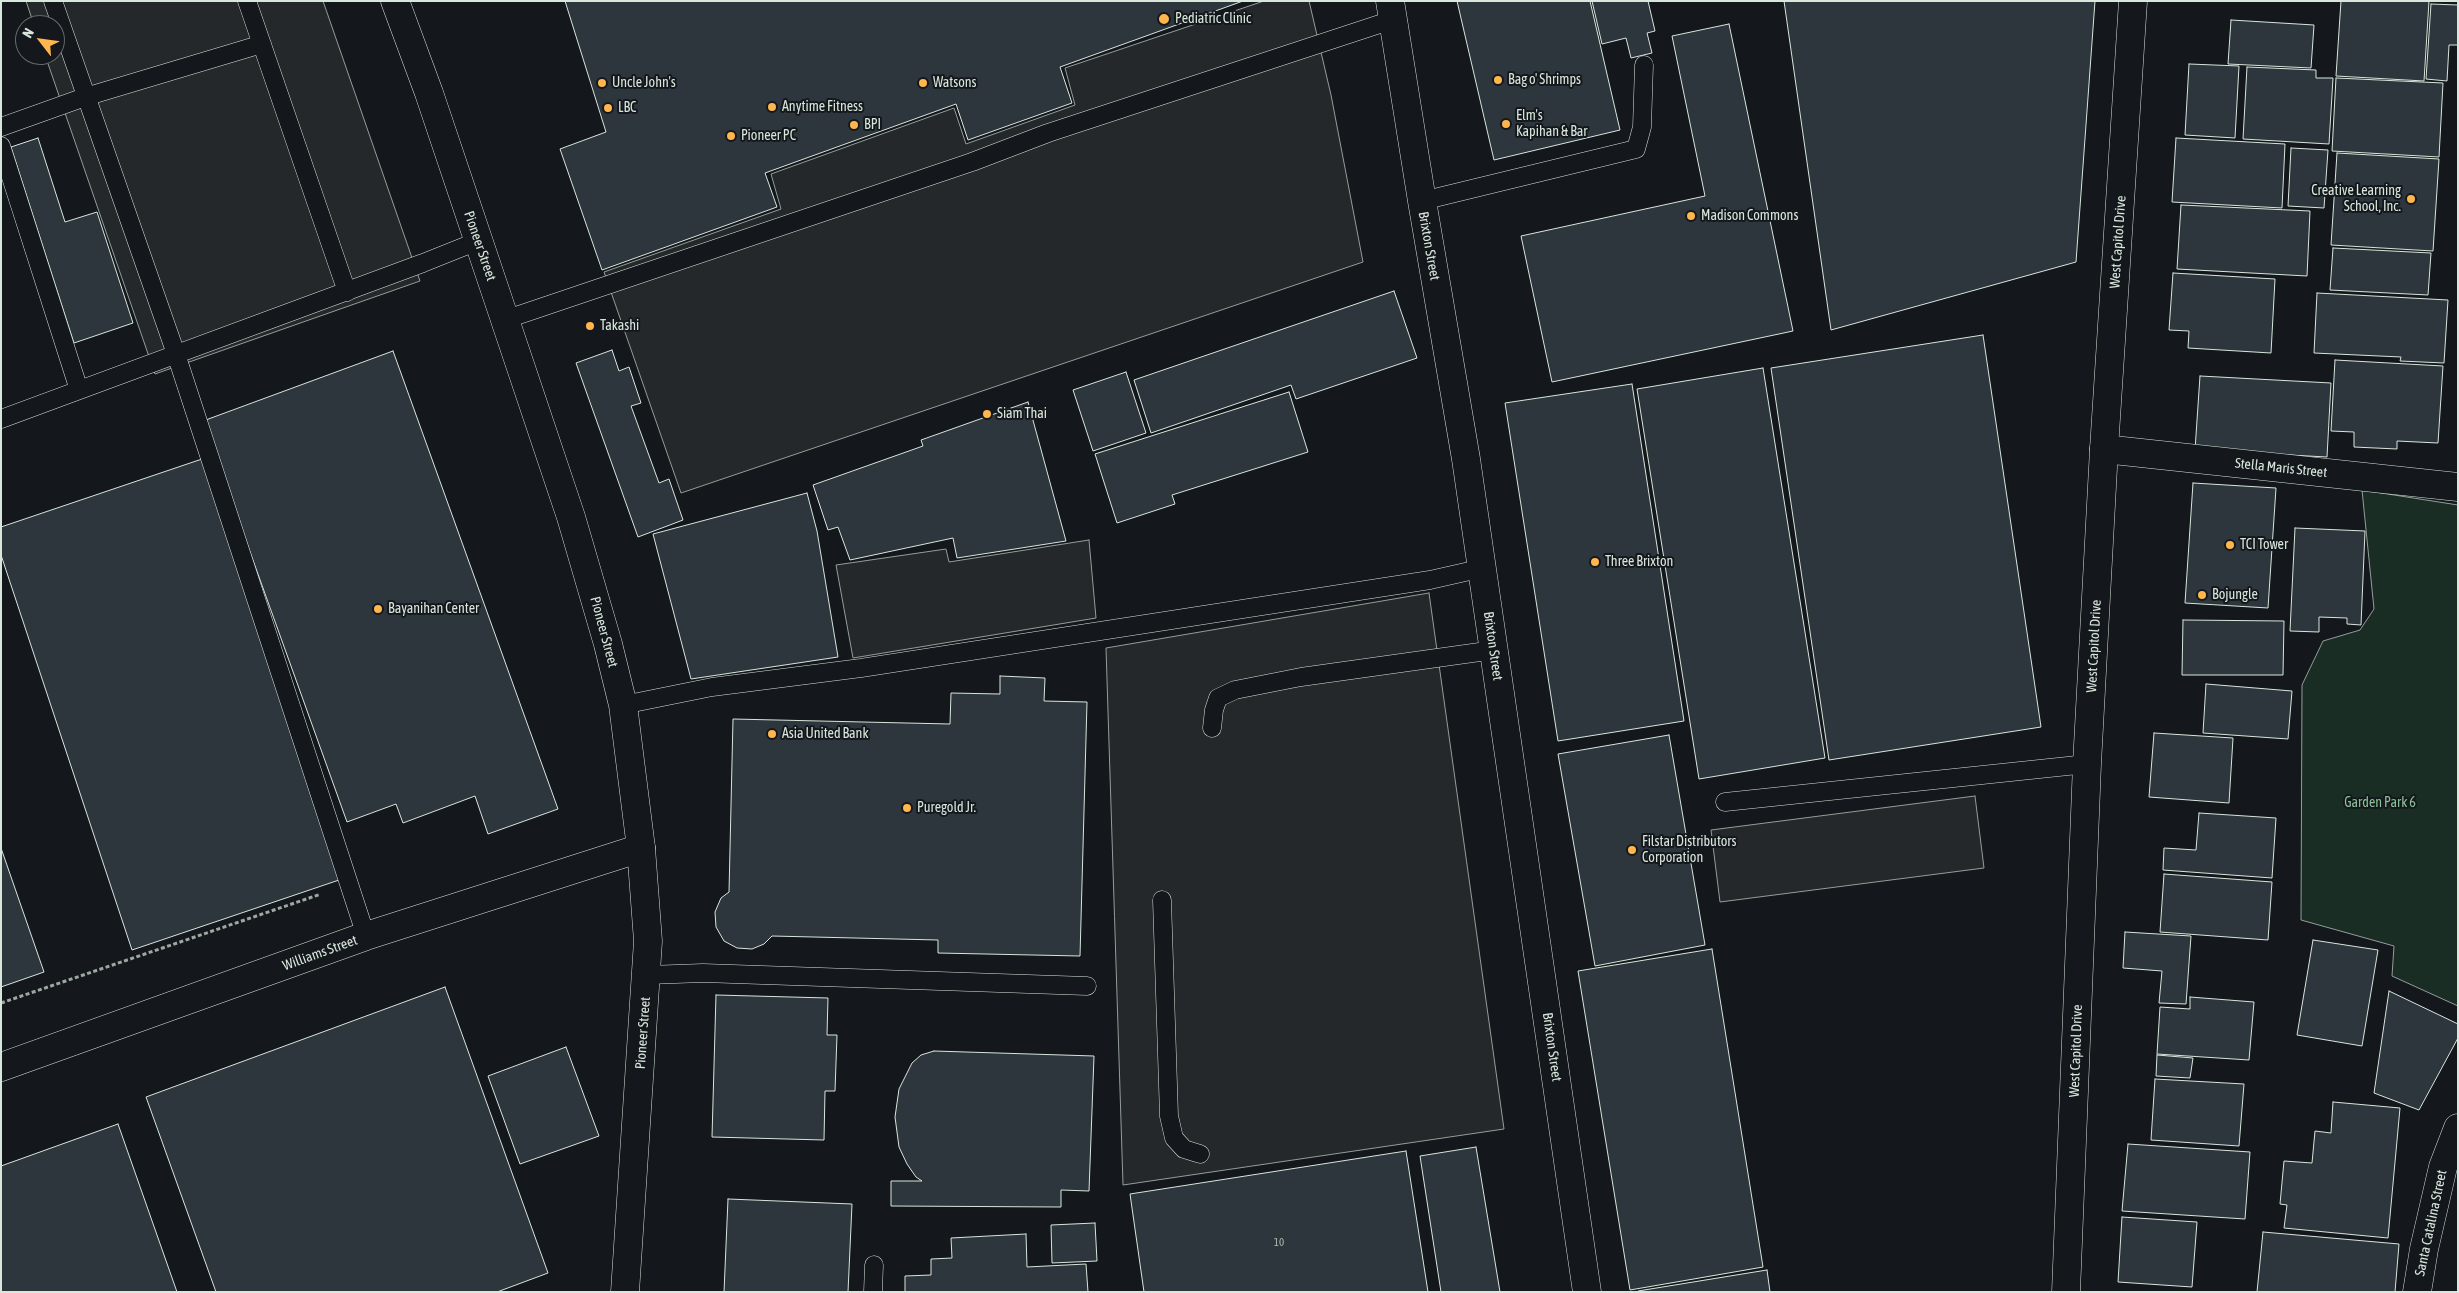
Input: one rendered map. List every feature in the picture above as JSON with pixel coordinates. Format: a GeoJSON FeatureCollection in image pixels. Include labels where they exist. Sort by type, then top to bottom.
{"type":"FeatureCollection","features":[{"type":"Feature","properties":{"kind":"street","name":"Pioneer Street"},"geometry":{"type":"LineString","coordinates":[[395,1],[571,517],[608,644],[623,705],[641,848],[648,941],[648,975],[625,1292]]}},
{"type":"Feature","properties":{"kind":"street","name":"West Capitol Drive"},"geometry":{"type":"LineString","coordinates":[[2066,1292],[2088,764],[2104,449],[2133,1]]}},
{"type":"Feature","properties":{"kind":"street","name":"Brixton Street"},"geometry":{"type":"LineString","coordinates":[[1393,10],[1422,200],[1483,568],[1587,1292]]}},
{"type":"Feature","properties":{"kind":"street","name":"Stella Maris Street"},"geometry":{"type":"LineString","coordinates":[[2104,449],[2458,487]]}},
{"type":"Feature","properties":{"kind":"street","name":"Williams Street"},"geometry":{"type":"LineString","coordinates":[[1,1067],[366,936],[641,848]]}},
{"type":"Feature","properties":{"kind":"street","name":"Santa Catalina Street"},"geometry":{"type":"LineString","coordinates":[[2417,1292],[2424,1248],[2443,1167],[2458,1128]]}},
{"type":"Feature","properties":{"kind":"lane"},"geometry":{"type":"LineString","coordinates":[[53,1],[176,354],[366,936]]}},
{"type":"Feature","properties":{"kind":"lane"},"geometry":{"type":"LineString","coordinates":[[247,1],[347,292]]}},
{"type":"Feature","properties":{"kind":"lane"},"geometry":{"type":"LineString","coordinates":[[504,320],[972,162],[1048,132],[1393,10]]}},
{"type":"Feature","properties":{"kind":"lane"},"geometry":{"type":"LineString","coordinates":[[1,127],[86,97],[262,44]]}},
{"type":"Feature","properties":{"kind":"lane"},"geometry":{"type":"LineString","coordinates":[[1422,200],[1636,149],[1640,142],[1642,127],[1644,66]]}},
{"type":"Feature","properties":{"kind":"lane"},"geometry":{"type":"LineString","coordinates":[[1,146],[79,390]]}},
{"type":"Feature","properties":{"kind":"lane"},"geometry":{"type":"LineString","coordinates":[[1,419],[347,292],[478,241]]}},
{"type":"Feature","properties":{"kind":"lane"},"geometry":{"type":"LineString","coordinates":[[623,705],[712,687],[861,668],[1430,580],[1483,568]]}},
{"type":"Feature","properties":{"kind":"lane"},"geometry":{"type":"LineString","coordinates":[[1212,728],[1214,710],[1218,698],[1236,690],[1301,677],[1494,650]]}},
{"type":"Feature","properties":{"kind":"lane"},"geometry":{"type":"LineString","coordinates":[[1725,802],[2088,764]]}},
{"type":"Feature","properties":{"kind":"lane"},"geometry":{"type":"LineString","coordinates":[[1162,900],[1169,1116],[1174,1138],[1184,1149],[1200,1154]]}},
{"type":"Feature","properties":{"kind":"lane"},"geometry":{"type":"LineString","coordinates":[[648,975],[713,973],[1087,986]]}},
{"type":"Feature","properties":{"kind":"lane"},"geometry":{"type":"LineString","coordinates":[[873,1292],[874,1265]]}},
{"type":"Feature","properties":{"kind":"path"},"geometry":{"type":"LineString","coordinates":[[1,1003],[350,884]]}},
{"type":"Feature","properties":{"kind":"green space","name":"Garden Park 6"},"geometry":{"type":"Polygon","coordinates":[[[2362,490],[2458,505],[2458,1006],[2392,976],[2394,946],[2301,920],[2302,685],[2323,641],[2360,630],[2374,609],[2362,490]]]}},
{"type":"Feature","properties":{"kind":"shaded area"},"geometry":{"type":"Polygon","coordinates":[[[26,1],[323,1],[420,281],[155,374],[48,65],[65,65],[65,15],[31,15],[26,1]]]}},
{"type":"Feature","properties":{"kind":"shaded area"},"geometry":{"type":"Polygon","coordinates":[[[1264,1],[1309,1],[1331,95],[1363,262],[681,493],[604,272],[781,209],[771,174],[954,108],[966,144],[1075,105],[1065,68],[1264,1]]]}},
{"type":"Feature","properties":{"kind":"shaded area"},"geometry":{"type":"Polygon","coordinates":[[[1089,540],[1096,618],[853,658],[836,565],[946,549],[949,562],[1089,540]]]}},
{"type":"Feature","properties":{"kind":"shaded area"},"geometry":{"type":"Polygon","coordinates":[[[1429,593],[1504,1129],[1123,1185],[1106,648],[1429,593]]]}},
{"type":"Feature","properties":{"kind":"shaded area"},"geometry":{"type":"Polygon","coordinates":[[[1975,796],[1984,868],[1720,902],[1711,830],[1975,796]]]}},
{"type":"Feature","properties":{"kind":"building","name":"Pioneer PC"},"geometry":{"type":"Polygon","coordinates":[[[565,1],[1243,1],[1060,67],[1072,103],[968,140],[956,104],[765,173],[777,207],[602,270],[560,149],[606,132],[565,1]]]}},
{"type":"Feature","properties":{"kind":"building"},"geometry":{"type":"Polygon","coordinates":[[[1457,1],[1590,1],[1620,130],[1494,160],[1457,1]]]}},
{"type":"Feature","properties":{"kind":"building"},"geometry":{"type":"Polygon","coordinates":[[[1592,1],[1648,1],[1655,31],[1647,33],[1652,53],[1631,58],[1626,38],[1602,44],[1592,1]]]}},
{"type":"Feature","properties":{"kind":"building"},"geometry":{"type":"Polygon","coordinates":[[[1784,1],[2095,1],[2076,262],[1831,330],[1784,1]]]}},
{"type":"Feature","properties":{"kind":"building"},"geometry":{"type":"Polygon","coordinates":[[[2341,1],[2429,1],[2424,81],[2336,76],[2341,1]]]}},
{"type":"Feature","properties":{"kind":"building"},"geometry":{"type":"Polygon","coordinates":[[[2431,4],[2458,5],[2458,45],[2449,45],[2447,81],[2426,79],[2431,4]]]}},
{"type":"Feature","properties":{"kind":"building"},"geometry":{"type":"Polygon","coordinates":[[[2231,20],[2314,25],[2311,68],[2228,64],[2231,20]]]}},
{"type":"Feature","properties":{"kind":"building","name":"Madison Commons"},"geometry":{"type":"Polygon","coordinates":[[[1729,24],[1793,331],[1552,382],[1521,236],[1705,196],[1672,36],[1729,24]]]}},
{"type":"Feature","properties":{"kind":"building"},"geometry":{"type":"Polygon","coordinates":[[[2189,64],[2239,66],[2235,138],[2185,135],[2189,64]]]}},
{"type":"Feature","properties":{"kind":"building"},"geometry":{"type":"Polygon","coordinates":[[[2247,67],[2316,70],[2316,78],[2333,78],[2329,144],[2243,139],[2247,67]]]}},
{"type":"Feature","properties":{"kind":"building"},"geometry":{"type":"Polygon","coordinates":[[[2336,78],[2443,83],[2439,157],[2332,151],[2336,78]]]}},
{"type":"Feature","properties":{"kind":"building"},"geometry":{"type":"Polygon","coordinates":[[[38,138],[65,222],[97,212],[133,323],[74,343],[11,147],[38,138]]]}},
{"type":"Feature","properties":{"kind":"building"},"geometry":{"type":"Polygon","coordinates":[[[2176,138],[2285,144],[2282,208],[2172,202],[2176,138]]]}},
{"type":"Feature","properties":{"kind":"building"},"geometry":{"type":"Polygon","coordinates":[[[2291,148],[2328,150],[2324,208],[2288,206],[2291,148]]]}},
{"type":"Feature","properties":{"kind":"building"},"geometry":{"type":"Polygon","coordinates":[[[2337,153],[2439,159],[2433,251],[2331,245],[2337,153]]]}},
{"type":"Feature","properties":{"kind":"building"},"geometry":{"type":"Polygon","coordinates":[[[2181,205],[2310,211],[2307,276],[2177,269],[2181,205]]]}},
{"type":"Feature","properties":{"kind":"building"},"geometry":{"type":"Polygon","coordinates":[[[2333,248],[2431,253],[2428,295],[2330,290],[2333,248]]]}},
{"type":"Feature","properties":{"kind":"building"},"geometry":{"type":"Polygon","coordinates":[[[2173,273],[2275,279],[2271,353],[2188,348],[2189,331],[2169,330],[2173,273]]]}},
{"type":"Feature","properties":{"kind":"building"},"geometry":{"type":"Polygon","coordinates":[[[1394,291],[1417,358],[1296,399],[1291,385],[1151,433],[1134,380],[1394,291]]]}},
{"type":"Feature","properties":{"kind":"building"},"geometry":{"type":"Polygon","coordinates":[[[2317,293],[2448,300],[2444,363],[2400,361],[2401,357],[2314,353],[2317,293]]]}},
{"type":"Feature","properties":{"kind":"building"},"geometry":{"type":"Polygon","coordinates":[[[1983,335],[2041,727],[1829,760],[1771,368],[1983,335]]]}},
{"type":"Feature","properties":{"kind":"building"},"geometry":{"type":"Polygon","coordinates":[[[612,350],[619,371],[629,367],[641,403],[631,406],[659,483],[669,479],[683,520],[638,537],[576,363],[612,350]]]}},
{"type":"Feature","properties":{"kind":"building","name":"Bayanihan Center"},"geometry":{"type":"Polygon","coordinates":[[[393,351],[558,809],[488,834],[475,796],[403,823],[396,804],[347,822],[203,421],[393,351]]]}},
{"type":"Feature","properties":{"kind":"building"},"geometry":{"type":"Polygon","coordinates":[[[2335,360],[2443,366],[2438,443],[2397,441],[2397,449],[2354,447],[2354,432],[2331,431],[2335,360]]]}},
{"type":"Feature","properties":{"kind":"building"},"geometry":{"type":"Polygon","coordinates":[[[1763,368],[1825,758],[1699,779],[1637,389],[1763,368]]]}},
{"type":"Feature","properties":{"kind":"building"},"geometry":{"type":"Polygon","coordinates":[[[1126,372],[1146,433],[1093,451],[1073,390],[1126,372]]]}},
{"type":"Feature","properties":{"kind":"building"},"geometry":{"type":"Polygon","coordinates":[[[2200,376],[2331,383],[2327,457],[2195,450],[2200,376]]]}},
{"type":"Feature","properties":{"kind":"building","name":"Three Brixton"},"geometry":{"type":"Polygon","coordinates":[[[1632,384],[1684,721],[1558,741],[1505,403],[1632,384]]]}},
{"type":"Feature","properties":{"kind":"building"},"geometry":{"type":"Polygon","coordinates":[[[1289,392],[1308,452],[1172,495],[1175,504],[1117,523],[1095,454],[1289,392]]]}},
{"type":"Feature","properties":{"kind":"building"},"geometry":{"type":"Polygon","coordinates":[[[1028,402],[1066,541],[957,558],[953,538],[850,560],[838,527],[828,530],[813,485],[923,446],[921,440],[1028,402]]]}},
{"type":"Feature","properties":{"kind":"building"},"geometry":{"type":"Polygon","coordinates":[[[205,458],[345,878],[132,950],[1,555],[1,527],[205,458]]]}},
{"type":"Feature","properties":{"kind":"building","name":"TCI Tower"},"geometry":{"type":"Polygon","coordinates":[[[2193,483],[2276,488],[2268,608],[2185,603],[2193,483]]]}},
{"type":"Feature","properties":{"kind":"building"},"geometry":{"type":"Polygon","coordinates":[[[807,493],[817,531],[838,657],[691,679],[653,534],[807,493]]]}},
{"type":"Feature","properties":{"kind":"building"},"geometry":{"type":"Polygon","coordinates":[[[2295,528],[2365,531],[2361,625],[2347,624],[2347,618],[2319,617],[2319,632],[2290,631],[2295,528]]]}},
{"type":"Feature","properties":{"kind":"building"},"geometry":{"type":"Polygon","coordinates":[[[2183,620],[2284,621],[2283,675],[2182,675],[2183,620]]]}},
{"type":"Feature","properties":{"kind":"building","name":"Puregold Jr."},"geometry":{"type":"Polygon","coordinates":[[[1000,676],[1045,678],[1044,701],[1087,702],[1080,956],[938,953],[938,940],[772,936],[764,944],[752,949],[737,948],[724,941],[716,927],[715,912],[721,898],[729,892],[733,719],[950,724],[951,693],[1000,694],[1000,676]]]}},
{"type":"Feature","properties":{"kind":"building"},"geometry":{"type":"Polygon","coordinates":[[[2206,684],[2292,691],[2288,739],[2203,733],[2206,684]]]}},
{"type":"Feature","properties":{"kind":"building"},"geometry":{"type":"Polygon","coordinates":[[[2154,733],[2233,738],[2229,803],[2149,797],[2154,733]]]}},
{"type":"Feature","properties":{"kind":"building","name":"Filstar Distributors Corporation"},"geometry":{"type":"Polygon","coordinates":[[[1669,735],[1705,945],[1595,966],[1558,754],[1669,735]]]}},
{"type":"Feature","properties":{"kind":"building"},"geometry":{"type":"Polygon","coordinates":[[[2199,813],[2276,818],[2272,878],[2163,870],[2164,848],[2196,850],[2199,813]]]}},
{"type":"Feature","properties":{"kind":"building"},"geometry":{"type":"Polygon","coordinates":[[[1,848],[44,972],[1,987],[1,848]]]}},
{"type":"Feature","properties":{"kind":"building"},"geometry":{"type":"Polygon","coordinates":[[[2164,874],[2272,882],[2268,940],[2160,932],[2164,874]]]}},
{"type":"Feature","properties":{"kind":"building"},"geometry":{"type":"Polygon","coordinates":[[[2125,932],[2191,936],[2186,1004],[2159,1003],[2162,971],[2123,968],[2125,932]]]}},
{"type":"Feature","properties":{"kind":"building"},"geometry":{"type":"Polygon","coordinates":[[[2313,940],[2378,950],[2362,1046],[2297,1035],[2313,940]]]}},
{"type":"Feature","properties":{"kind":"building"},"geometry":{"type":"Polygon","coordinates":[[[1712,949],[1763,1267],[1630,1290],[1578,971],[1712,949]]]}},
{"type":"Feature","properties":{"kind":"building"},"geometry":{"type":"Polygon","coordinates":[[[445,987],[548,1273],[497,1292],[216,1292],[146,1097],[445,987]]]}},
{"type":"Feature","properties":{"kind":"building"},"geometry":{"type":"Polygon","coordinates":[[[2389,991],[2458,1024],[2458,1038],[2419,1110],[2374,1093],[2389,991]]]}},
{"type":"Feature","properties":{"kind":"building"},"geometry":{"type":"Polygon","coordinates":[[[716,995],[828,998],[827,1035],[837,1035],[835,1091],[825,1091],[824,1140],[712,1137],[716,995]]]}},
{"type":"Feature","properties":{"kind":"building"},"geometry":{"type":"Polygon","coordinates":[[[2190,997],[2254,1002],[2249,1060],[2157,1054],[2160,1007],[2190,1009],[2190,997]]]}},
{"type":"Feature","properties":{"kind":"building"},"geometry":{"type":"Polygon","coordinates":[[[566,1047],[599,1136],[520,1164],[488,1076],[566,1047]]]}},
{"type":"Feature","properties":{"kind":"building"},"geometry":{"type":"Polygon","coordinates":[[[934,1051],[1094,1056],[1089,1191],[1061,1190],[1061,1207],[891,1206],[891,1181],[922,1181],[916,1177],[907,1164],[899,1147],[895,1117],[899,1089],[912,1063],[921,1055],[934,1051]]]}},
{"type":"Feature","properties":{"kind":"building"},"geometry":{"type":"Polygon","coordinates":[[[2157,1055],[2193,1058],[2190,1078],[2156,1076],[2157,1055]]]}},
{"type":"Feature","properties":{"kind":"building"},"geometry":{"type":"Polygon","coordinates":[[[2155,1079],[2244,1084],[2239,1146],[2151,1140],[2155,1079]]]}},
{"type":"Feature","properties":{"kind":"building"},"geometry":{"type":"Polygon","coordinates":[[[2333,1102],[2400,1108],[2388,1238],[2284,1228],[2287,1205],[2280,1204],[2284,1161],[2312,1163],[2315,1131],[2331,1133],[2333,1102]]]}},
{"type":"Feature","properties":{"kind":"building"},"geometry":{"type":"Polygon","coordinates":[[[118,1124],[177,1292],[1,1292],[1,1166],[118,1124]]]}},
{"type":"Feature","properties":{"kind":"building"},"geometry":{"type":"Polygon","coordinates":[[[2128,1144],[2250,1152],[2245,1219],[2122,1211],[2128,1144]]]}},
{"type":"Feature","properties":{"kind":"building"},"geometry":{"type":"Polygon","coordinates":[[[1476,1147],[1500,1292],[1441,1292],[1420,1156],[1476,1147]]]}},
{"type":"Feature","properties":{"kind":"building"},"geometry":{"type":"Polygon","coordinates":[[[1406,1151],[1428,1292],[1144,1292],[1130,1194],[1406,1151]]]}},
{"type":"Feature","properties":{"kind":"building"},"geometry":{"type":"Polygon","coordinates":[[[728,1199],[852,1204],[848,1292],[724,1292],[728,1199]]]}},
{"type":"Feature","properties":{"kind":"building"},"geometry":{"type":"Polygon","coordinates":[[[2122,1217],[2197,1222],[2192,1287],[2118,1282],[2122,1217]]]}},
{"type":"Feature","properties":{"kind":"building"},"geometry":{"type":"Polygon","coordinates":[[[1095,1223],[1097,1261],[1052,1263],[1051,1225],[1095,1223]]]}},
{"type":"Feature","properties":{"kind":"building"},"geometry":{"type":"Polygon","coordinates":[[[2263,1232],[2399,1244],[2395,1292],[2257,1292],[2263,1232]]]}},
{"type":"Feature","properties":{"kind":"building"},"geometry":{"type":"Polygon","coordinates":[[[1026,1234],[1027,1267],[1086,1264],[1088,1292],[905,1292],[905,1276],[931,1275],[931,1259],[952,1258],[951,1238],[1026,1234]]]}},
{"type":"Feature","properties":{"kind":"building"},"geometry":{"type":"Polygon","coordinates":[[[1767,1270],[1770,1292],[1638,1292],[1638,1291],[1767,1270]]]}},
{"type":"Feature","properties":{"kind":"place","name":"Pediatric Clinic"},"geometry":{"type":"Point","coordinates":[1164,19]}},
{"type":"Feature","properties":{"kind":"place","name":"Bag o' Shrimps"},"geometry":{"type":"Point","coordinates":[1498,80]}},
{"type":"Feature","properties":{"kind":"place","name":"Uncle John's"},"geometry":{"type":"Point","coordinates":[602,83]}},
{"type":"Feature","properties":{"kind":"place","name":"Watsons"},"geometry":{"type":"Point","coordinates":[923,83]}},
{"type":"Feature","properties":{"kind":"place","name":"Anytime Fitness"},"geometry":{"type":"Point","coordinates":[772,107]}},
{"type":"Feature","properties":{"kind":"place","name":"LBC"},"geometry":{"type":"Point","coordinates":[608,108]}},
{"type":"Feature","properties":{"kind":"place","name":"Elm's Kapihan & Bar"},"geometry":{"type":"Point","coordinates":[1506,124]}},
{"type":"Feature","properties":{"kind":"place","name":"BPI"},"geometry":{"type":"Point","coordinates":[854,125]}},
{"type":"Feature","properties":{"kind":"place","name":"Pioneer PC"},"geometry":{"type":"Point","coordinates":[731,136]}},
{"type":"Feature","properties":{"kind":"place","name":"Creative Learning School, Inc."},"geometry":{"type":"Point","coordinates":[2411,199]}},
{"type":"Feature","properties":{"kind":"place","name":"Madison Commons"},"geometry":{"type":"Point","coordinates":[1691,216]}},
{"type":"Feature","properties":{"kind":"place","name":"Takashi"},"geometry":{"type":"Point","coordinates":[590,326]}},
{"type":"Feature","properties":{"kind":"place","name":"Siam Thai"},"geometry":{"type":"Point","coordinates":[987,414]}},
{"type":"Feature","properties":{"kind":"place","name":"TCI Tower"},"geometry":{"type":"Point","coordinates":[2230,545]}},
{"type":"Feature","properties":{"kind":"place","name":"Three Brixton"},"geometry":{"type":"Point","coordinates":[1595,562]}},
{"type":"Feature","properties":{"kind":"place","name":"Bojungle"},"geometry":{"type":"Point","coordinates":[2202,595]}},
{"type":"Feature","properties":{"kind":"place","name":"Bayanihan Center"},"geometry":{"type":"Point","coordinates":[378,609]}},
{"type":"Feature","properties":{"kind":"place","name":"Asia United Bank"},"geometry":{"type":"Point","coordinates":[772,734]}},
{"type":"Feature","properties":{"kind":"place","name":"Puregold Jr."},"geometry":{"type":"Point","coordinates":[907,808]}},
{"type":"Feature","properties":{"kind":"place","name":"Filstar Distributors Corporation"},"geometry":{"type":"Point","coordinates":[1632,850]}}]}
